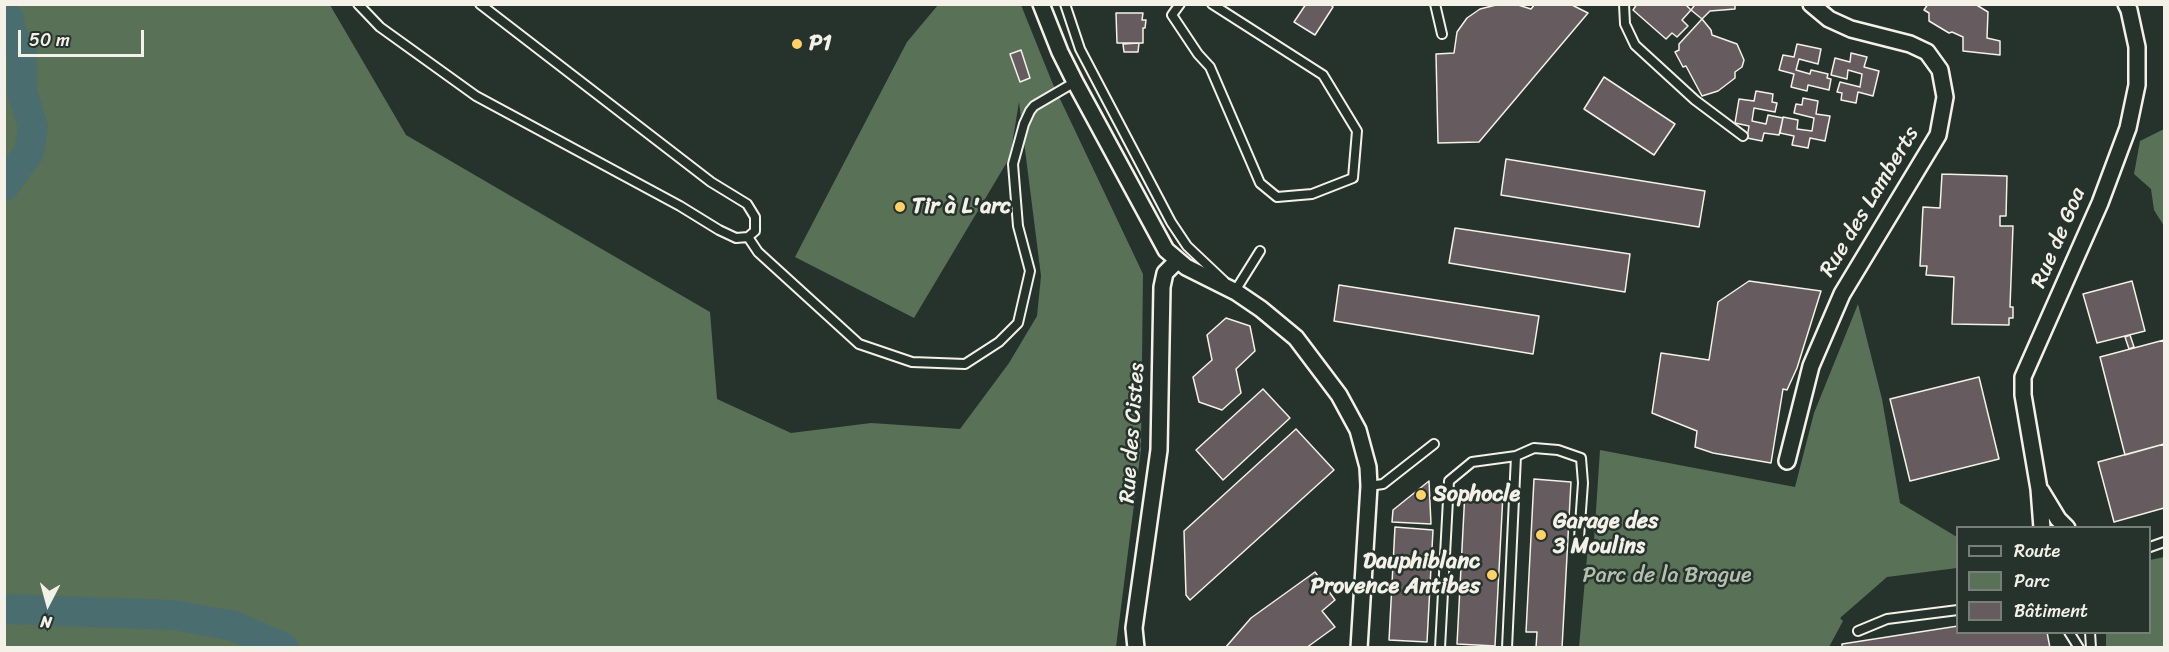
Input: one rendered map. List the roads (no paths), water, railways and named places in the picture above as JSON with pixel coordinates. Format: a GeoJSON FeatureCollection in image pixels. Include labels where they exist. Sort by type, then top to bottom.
{"type":"FeatureCollection","features":[{"type":"Feature","properties":{"kind":"street"},"geometry":{"type":"LineString","coordinates":[[1041,4],[1060,52],[1166,250],[1177,261],[1236,292],[1296,338],[1339,395],[1358,430],[1368,467],[1369,486],[1359,648]]}},
{"type":"Feature","properties":{"kind":"street","name":"Rue des Lamberts"},"geometry":{"type":"LineString","coordinates":[[1787,461],[1812,366],[1842,294],[1938,135],[1945,97],[1940,70],[1927,52],[1910,44],[1851,29],[1829,19],[1811,4]]}},
{"type":"Feature","properties":{"kind":"street","name":"Rue de Goa"},"geometry":{"type":"LineString","coordinates":[[2042,526],[2039,489],[2023,377],[2100,202],[2128,128],[2137,85],[2137,47],[2126,4]]}},
{"type":"Feature","properties":{"kind":"street","name":"Rue des Cistes"},"geometry":{"type":"LineString","coordinates":[[1136,648],[1134,628],[1159,450],[1162,287],[1165,273],[1177,261]]}},
{"type":"Feature","properties":{"kind":"street","name":"Rue de Goa"},"geometry":{"type":"LineString","coordinates":[[2039,489],[2065,526]]}},
{"type":"Feature","properties":{"kind":"lane"},"geometry":{"type":"LineString","coordinates":[[358,4],[380,27],[476,96],[680,206],[718,230],[736,238],[748,237],[755,231],[755,217],[747,204],[711,182],[480,4]]}},
{"type":"Feature","properties":{"kind":"lane"},"geometry":{"type":"LineString","coordinates":[[1065,4],[1080,50],[1171,222],[1187,246],[1236,292],[1260,251]]}},
{"type":"Feature","properties":{"kind":"lane"},"geometry":{"type":"LineString","coordinates":[[1180,4],[1172,15],[1198,54],[1210,67],[1260,183],[1277,197],[1312,194],[1353,178],[1357,131],[1323,75],[1212,4]]}},
{"type":"Feature","properties":{"kind":"lane"},"geometry":{"type":"LineString","coordinates":[[1435,4],[1442,34]]}},
{"type":"Feature","properties":{"kind":"lane"},"geometry":{"type":"LineString","coordinates":[[1624,4],[1625,24],[1635,45],[1695,100],[1743,136]]}},
{"type":"Feature","properties":{"kind":"lane"},"geometry":{"type":"LineString","coordinates":[[748,237],[758,252],[859,344],[912,362],[965,364],[999,342],[1018,323],[1030,271],[1018,226],[1013,164],[1024,124],[1034,106],[1076,82]]}},
{"type":"Feature","properties":{"kind":"lane"},"geometry":{"type":"LineString","coordinates":[[1369,486],[1383,484],[1434,444]]}},
{"type":"Feature","properties":{"kind":"lane"},"geometry":{"type":"LineString","coordinates":[[1440,648],[1449,481],[1472,462],[1516,456],[1534,448],[1558,450],[1581,458],[1583,483],[1579,538]]}},
{"type":"Feature","properties":{"kind":"lane"},"geometry":{"type":"LineString","coordinates":[[1507,648],[1516,456]]}},
{"type":"Feature","properties":{"kind":"lane"},"geometry":{"type":"LineString","coordinates":[[1858,631],[1887,619],[1956,610]]}},
{"type":"Feature","properties":{"kind":"lane"},"geometry":{"type":"LineString","coordinates":[[2070,634],[2079,648]]}},
{"type":"Feature","properties":{"kind":"waterway"},"geometry":{"type":"LineString","coordinates":[[4,15],[9,19],[11,31],[22,51],[22,91],[33,127],[29,152],[4,186]]}},
{"type":"Feature","properties":{"kind":"waterway"},"geometry":{"type":"LineString","coordinates":[[4,609],[174,615],[234,626],[284,648]]}},
{"type":"Feature","properties":{"kind":"place","name":"P1"},"geometry":{"type":"Point","coordinates":[797,44]}},
{"type":"Feature","properties":{"kind":"place","name":"Tir à L'arc"},"geometry":{"type":"Point","coordinates":[900,207]}},
{"type":"Feature","properties":{"kind":"place","name":"Sophocle"},"geometry":{"type":"Point","coordinates":[1421,495]}},
{"type":"Feature","properties":{"kind":"place","name":"Garage des 3 Moulins"},"geometry":{"type":"Point","coordinates":[1541,535]}},
{"type":"Feature","properties":{"kind":"place","name":"Dauphiblanc Provence Antibes"},"geometry":{"type":"Point","coordinates":[1492,575]}},
{"type":"Feature","properties":{"kind":"park label","name":"Parc de la Brague"},"geometry":{"type":"Point","coordinates":[1667,576]}}]}
